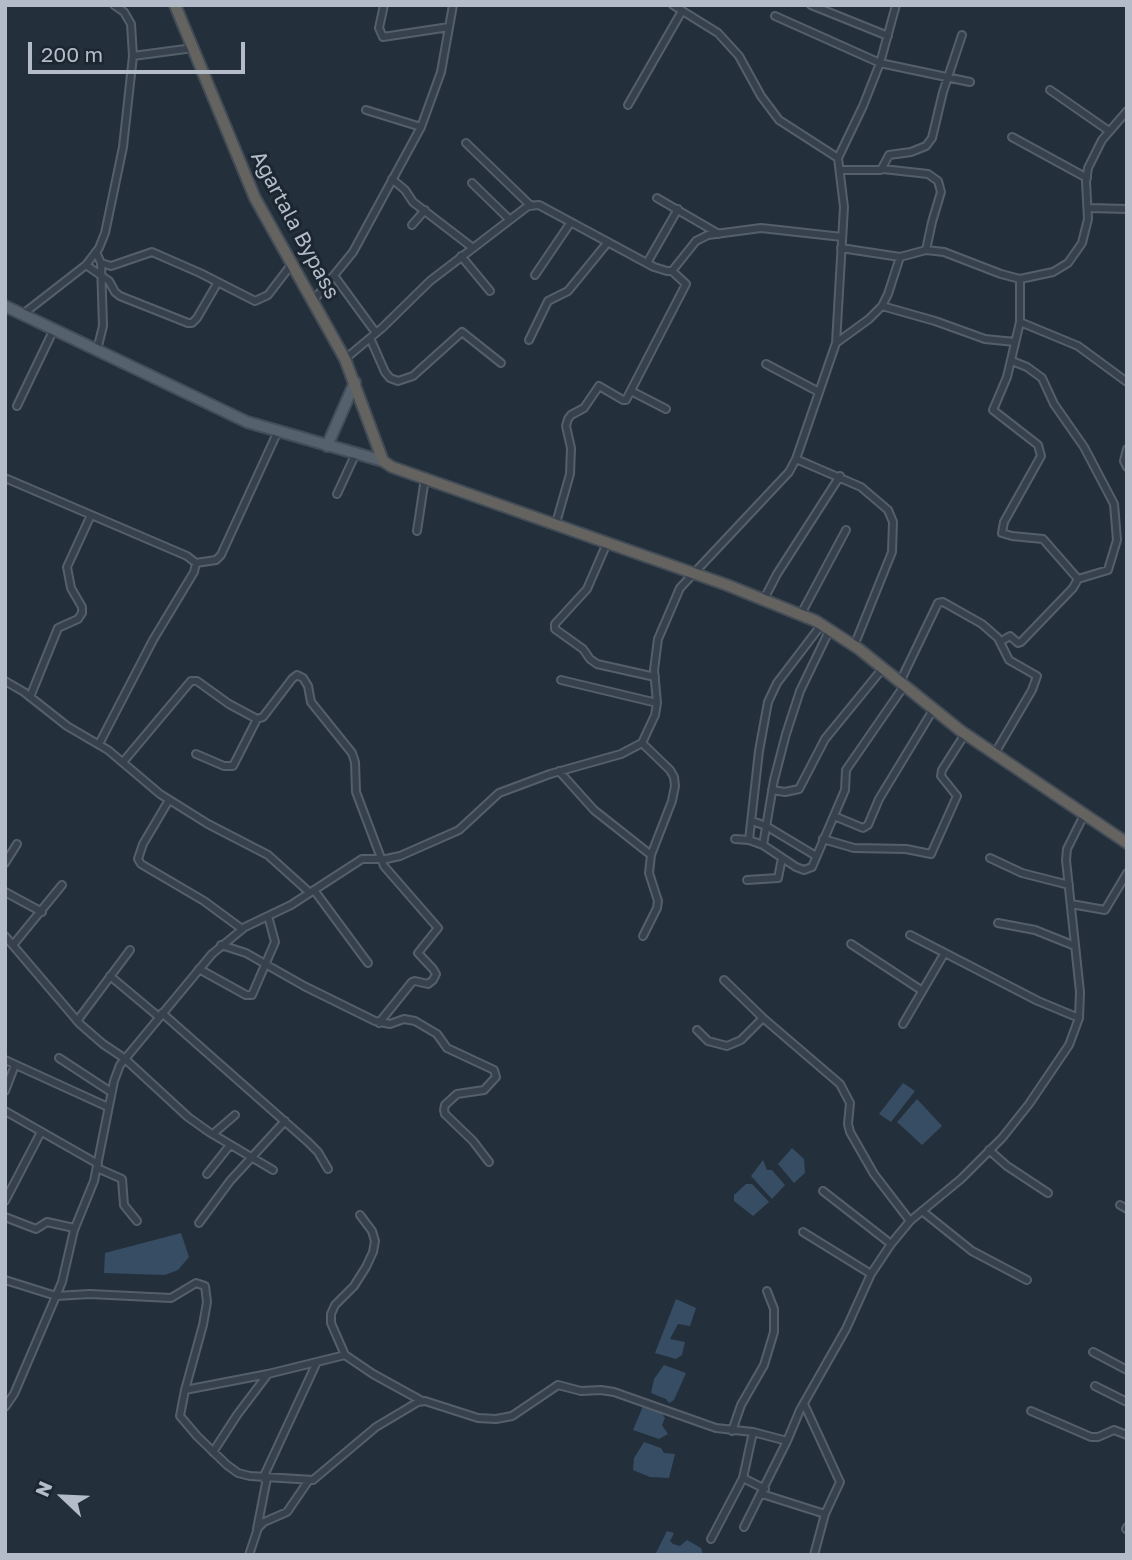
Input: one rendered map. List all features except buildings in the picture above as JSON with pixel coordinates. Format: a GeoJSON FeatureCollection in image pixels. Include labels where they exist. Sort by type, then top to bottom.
{"type":"FeatureCollection","features":[{"type":"Feature","properties":{"kind":"highway","name":"Agartala Bypass"},"geometry":{"type":"LineString","coordinates":[[175,5],[246,178],[291,265],[345,359],[383,461]]}},
{"type":"Feature","properties":{"kind":"highway"},"geometry":{"type":"LineString","coordinates":[[383,461],[392,467],[556,523],[801,614],[854,646],[965,734],[1127,843]]}},
{"type":"Feature","properties":{"kind":"main road"},"geometry":{"type":"LineString","coordinates":[[5,306],[247,422],[383,461]]}},
{"type":"Feature","properties":{"kind":"main road"},"geometry":{"type":"LineString","coordinates":[[327,446],[355,382]]}},
{"type":"Feature","properties":{"kind":"street"},"geometry":{"type":"LineString","coordinates":[[23,314],[86,265],[105,233],[123,147],[133,56],[131,24],[124,12],[114,5]]}},
{"type":"Feature","properties":{"kind":"street"},"geometry":{"type":"LineString","coordinates":[[384,5],[379,28],[383,37],[449,27]]}},
{"type":"Feature","properties":{"kind":"street"},"geometry":{"type":"LineString","coordinates":[[313,301],[353,252],[421,127],[441,72],[453,5]]}},
{"type":"Feature","properties":{"kind":"street"},"geometry":{"type":"LineString","coordinates":[[673,5],[718,33],[739,56],[761,96],[779,120],[838,158]]}},
{"type":"Feature","properties":{"kind":"street"},"geometry":{"type":"LineString","coordinates":[[811,5],[888,36]]}},
{"type":"Feature","properties":{"kind":"street"},"geometry":{"type":"LineString","coordinates":[[5,1407],[14,1394],[62,1282],[74,1228],[98,1166],[117,1070],[124,1058],[221,945],[242,929],[291,905],[362,859],[400,856],[433,839],[459,830],[499,793],[559,771],[621,754],[642,743],[655,715],[657,703],[656,653],[661,627],[680,588],[691,574],[789,472],[796,459],[836,343],[843,198],[838,158],[880,63],[896,5]]}},
{"type":"Feature","properties":{"kind":"street"},"geometry":{"type":"LineString","coordinates":[[628,105],[682,11]]}},
{"type":"Feature","properties":{"kind":"street"},"geometry":{"type":"LineString","coordinates":[[775,16],[880,63],[970,82]]}},
{"type":"Feature","properties":{"kind":"street"},"geometry":{"type":"LineString","coordinates":[[883,169],[889,155],[920,149],[932,138],[943,92],[962,35]]}},
{"type":"Feature","properties":{"kind":"street"},"geometry":{"type":"LineString","coordinates":[[133,56],[193,48]]}},
{"type":"Feature","properties":{"kind":"street"},"geometry":{"type":"LineString","coordinates":[[1050,90],[1109,131]]}},
{"type":"Feature","properties":{"kind":"street"},"geometry":{"type":"LineString","coordinates":[[366,110],[421,127]]}},
{"type":"Feature","properties":{"kind":"street"},"geometry":{"type":"LineString","coordinates":[[841,248],[900,257],[926,250],[952,254],[1020,279],[1040,277],[1068,263],[1082,243],[1086,233],[1088,208],[1087,178],[1093,156],[1109,131],[1127,111]]}},
{"type":"Feature","properties":{"kind":"street"},"geometry":{"type":"LineString","coordinates":[[1012,137],[1087,178]]}},
{"type":"Feature","properties":{"kind":"street"},"geometry":{"type":"LineString","coordinates":[[467,143],[531,206]]}},
{"type":"Feature","properties":{"kind":"street"},"geometry":{"type":"LineString","coordinates":[[840,170],[883,169],[928,174],[938,180],[941,192],[926,250]]}},
{"type":"Feature","properties":{"kind":"street"},"geometry":{"type":"LineString","coordinates":[[392,179],[405,190],[410,199],[473,248]]}},
{"type":"Feature","properties":{"kind":"street"},"geometry":{"type":"LineString","coordinates":[[472,183],[509,219]]}},
{"type":"Feature","properties":{"kind":"street"},"geometry":{"type":"LineString","coordinates":[[657,198],[719,234]]}},
{"type":"Feature","properties":{"kind":"street"},"geometry":{"type":"LineString","coordinates":[[345,359],[430,281],[509,219],[531,206],[539,205],[647,263],[672,271],[686,284],[626,400],[599,386],[584,408],[568,419],[566,426],[571,448],[570,474],[556,523]]}},
{"type":"Feature","properties":{"kind":"street"},"geometry":{"type":"LineString","coordinates":[[1088,208],[1127,209]]}},
{"type":"Feature","properties":{"kind":"street"},"geometry":{"type":"LineString","coordinates":[[647,263],[678,209]]}},
{"type":"Feature","properties":{"kind":"street"},"geometry":{"type":"LineString","coordinates":[[412,225],[425,210]]}},
{"type":"Feature","properties":{"kind":"street"},"geometry":{"type":"LineString","coordinates":[[535,275],[571,222]]}},
{"type":"Feature","properties":{"kind":"street"},"geometry":{"type":"LineString","coordinates":[[672,271],[696,241],[703,237],[761,228],[842,237]]}},
{"type":"Feature","properties":{"kind":"street"},"geometry":{"type":"LineString","coordinates":[[529,340],[548,301],[568,291],[608,242]]}},
{"type":"Feature","properties":{"kind":"street"},"geometry":{"type":"LineString","coordinates":[[96,251],[101,263],[103,326],[97,350]]}},
{"type":"Feature","properties":{"kind":"street"},"geometry":{"type":"LineString","coordinates":[[101,263],[111,265],[152,252],[255,301],[268,295],[291,265]]}},
{"type":"Feature","properties":{"kind":"street"},"geometry":{"type":"LineString","coordinates":[[461,256],[490,291]]}},
{"type":"Feature","properties":{"kind":"street"},"geometry":{"type":"LineString","coordinates":[[836,343],[869,319],[881,306],[888,294],[900,257]]}},
{"type":"Feature","properties":{"kind":"street"},"geometry":{"type":"LineString","coordinates":[[86,265],[109,281],[120,296],[188,323],[197,318],[218,282]]}},
{"type":"Feature","properties":{"kind":"street"},"geometry":{"type":"LineString","coordinates":[[335,277],[373,336],[385,372],[390,378],[398,381],[413,376],[462,332],[501,363]]}},
{"type":"Feature","properties":{"kind":"street"},"geometry":{"type":"LineString","coordinates":[[1020,279],[1020,322],[1012,361],[993,410],[1038,445],[1041,456],[1004,522],[1002,533],[1043,539],[1078,579]]}},
{"type":"Feature","properties":{"kind":"street"},"geometry":{"type":"LineString","coordinates":[[881,306],[985,339],[1015,342]]}},
{"type":"Feature","properties":{"kind":"street"},"geometry":{"type":"LineString","coordinates":[[1020,322],[1078,346],[1127,382]]}},
{"type":"Feature","properties":{"kind":"street"},"geometry":{"type":"LineString","coordinates":[[17,406],[54,329]]}},
{"type":"Feature","properties":{"kind":"street"},"geometry":{"type":"LineString","coordinates":[[1000,642],[1010,636],[1021,642],[1073,588],[1078,579],[1108,570],[1117,540],[1114,504],[1084,447],[1054,404],[1042,378],[1027,367],[1012,361]]}},
{"type":"Feature","properties":{"kind":"street"},"geometry":{"type":"LineString","coordinates":[[766,364],[819,391]]}},
{"type":"Feature","properties":{"kind":"street"},"geometry":{"type":"LineString","coordinates":[[631,391],[666,409]]}},
{"type":"Feature","properties":{"kind":"street"},"geometry":{"type":"LineString","coordinates":[[5,478],[187,556],[196,563],[216,561],[278,431]]}},
{"type":"Feature","properties":{"kind":"street"},"geometry":{"type":"LineString","coordinates":[[1127,449],[1124,461],[1127,467]]}},
{"type":"Feature","properties":{"kind":"street"},"geometry":{"type":"LineString","coordinates":[[337,494],[356,453]]}},
{"type":"Feature","properties":{"kind":"street"},"geometry":{"type":"LineString","coordinates":[[796,459],[862,487],[880,500],[893,522],[892,552],[854,646]]}},
{"type":"Feature","properties":{"kind":"street"},"geometry":{"type":"LineString","coordinates":[[764,599],[840,476]]}},
{"type":"Feature","properties":{"kind":"street"},"geometry":{"type":"LineString","coordinates":[[417,531],[425,478]]}},
{"type":"Feature","properties":{"kind":"street"},"geometry":{"type":"LineString","coordinates":[[30,697],[58,628],[78,619],[82,613],[82,607],[71,588],[67,567],[92,515]]}},
{"type":"Feature","properties":{"kind":"street"},"geometry":{"type":"LineString","coordinates":[[801,614],[846,530]]}},
{"type":"Feature","properties":{"kind":"street"},"geometry":{"type":"LineString","coordinates":[[607,543],[587,589],[555,624],[555,629],[583,649],[597,664],[655,677]]}},
{"type":"Feature","properties":{"kind":"street"},"geometry":{"type":"LineString","coordinates":[[99,744],[153,640],[194,572],[196,563]]}},
{"type":"Feature","properties":{"kind":"street"},"geometry":{"type":"LineString","coordinates":[[735,839],[763,845],[804,870],[812,867],[845,790],[846,770],[902,684],[940,602],[982,624],[1000,642],[1004,655],[1009,660],[1037,676],[1032,690],[995,753]]}},
{"type":"Feature","properties":{"kind":"street"},"geometry":{"type":"LineString","coordinates":[[763,845],[772,790],[786,734],[826,627]]}},
{"type":"Feature","properties":{"kind":"street"},"geometry":{"type":"LineString","coordinates":[[749,840],[759,751],[768,702],[777,682],[826,627]]}},
{"type":"Feature","properties":{"kind":"street"},"geometry":{"type":"LineString","coordinates":[[772,790],[785,792],[799,789],[825,739],[883,668]]}},
{"type":"Feature","properties":{"kind":"street"},"geometry":{"type":"LineString","coordinates":[[196,754],[224,766],[233,766],[257,719],[263,717],[292,679],[297,675],[303,678],[308,686],[311,702],[352,753],[356,792],[388,873],[438,928],[418,953],[436,974],[433,980],[428,984],[412,982],[379,1023]]}},
{"type":"Feature","properties":{"kind":"street"},"geometry":{"type":"LineString","coordinates":[[561,680],[657,703]]}},
{"type":"Feature","properties":{"kind":"street"},"geometry":{"type":"LineString","coordinates":[[5,681],[67,726],[99,744],[169,800],[268,855],[311,891],[368,963]]}},
{"type":"Feature","properties":{"kind":"street"},"geometry":{"type":"LineString","coordinates":[[123,762],[191,681],[197,681],[229,704],[257,719]]}},
{"type":"Feature","properties":{"kind":"street"},"geometry":{"type":"LineString","coordinates":[[834,816],[863,828],[868,825],[879,799],[933,710]]}},
{"type":"Feature","properties":{"kind":"street"},"geometry":{"type":"LineString","coordinates":[[823,839],[855,848],[906,849],[931,854],[956,801],[955,792],[941,776],[942,770],[965,734]]}},
{"type":"Feature","properties":{"kind":"street"},"geometry":{"type":"LineString","coordinates":[[642,743],[670,771],[675,786],[651,855],[649,873],[658,901],[643,936]]}},
{"type":"Feature","properties":{"kind":"street"},"geometry":{"type":"LineString","coordinates":[[559,771],[594,810],[651,855]]}},
{"type":"Feature","properties":{"kind":"street"},"geometry":{"type":"LineString","coordinates":[[169,800],[138,853],[138,859],[158,875],[204,901],[242,929]]}},
{"type":"Feature","properties":{"kind":"street"},"geometry":{"type":"LineString","coordinates":[[744,1527],[804,1404],[846,1329],[871,1274],[891,1244],[910,1221],[961,1179],[989,1150],[1029,1104],[1063,1057],[1079,1018],[1080,992],[1067,849],[1084,815]]}},
{"type":"Feature","properties":{"kind":"street"},"geometry":{"type":"LineString","coordinates":[[752,821],[766,826],[816,856]]}},
{"type":"Feature","properties":{"kind":"street"},"geometry":{"type":"LineString","coordinates":[[5,863],[17,844]]}},
{"type":"Feature","properties":{"kind":"street"},"geometry":{"type":"LineString","coordinates":[[747,880],[778,878],[782,858]]}},
{"type":"Feature","properties":{"kind":"street"},"geometry":{"type":"LineString","coordinates":[[990,858],[1022,873],[1069,885]]}},
{"type":"Feature","properties":{"kind":"street"},"geometry":{"type":"LineString","coordinates":[[1071,904],[1105,910],[1127,873]]}},
{"type":"Feature","properties":{"kind":"street"},"geometry":{"type":"LineString","coordinates":[[13,945],[62,885]]}},
{"type":"Feature","properties":{"kind":"street"},"geometry":{"type":"LineString","coordinates":[[5,892],[42,912]]}},
{"type":"Feature","properties":{"kind":"street"},"geometry":{"type":"LineString","coordinates":[[199,969],[249,996],[252,995],[275,942],[268,916]]}},
{"type":"Feature","properties":{"kind":"street"},"geometry":{"type":"LineString","coordinates":[[998,923],[1035,930],[1075,946]]}},
{"type":"Feature","properties":{"kind":"street"},"geometry":{"type":"LineString","coordinates":[[910,935],[1038,1001],[1079,1018]]}},
{"type":"Feature","properties":{"kind":"street"},"geometry":{"type":"LineString","coordinates":[[5,936],[78,1021],[103,1044],[124,1058],[188,1117],[273,1170]]}},
{"type":"Feature","properties":{"kind":"street"},"geometry":{"type":"LineString","coordinates":[[851,944],[921,990]]}},
{"type":"Feature","properties":{"kind":"street"},"geometry":{"type":"LineString","coordinates":[[221,945],[239,950],[379,1023],[390,1024],[408,1018],[415,1021],[437,1034],[447,1048],[496,1072],[496,1077],[484,1090],[457,1094],[449,1100],[444,1110],[474,1141],[489,1162]]}},
{"type":"Feature","properties":{"kind":"street"},"geometry":{"type":"LineString","coordinates":[[78,1021],[130,950]]}},
{"type":"Feature","properties":{"kind":"street"},"geometry":{"type":"LineString","coordinates":[[903,1024],[944,954]]}},
{"type":"Feature","properties":{"kind":"street"},"geometry":{"type":"LineString","coordinates":[[110,975],[285,1121],[318,1152],[328,1169]]}},
{"type":"Feature","properties":{"kind":"street"},"geometry":{"type":"LineString","coordinates":[[724,980],[762,1018],[840,1084],[850,1103],[850,1132],[874,1174],[910,1221]]}},
{"type":"Feature","properties":{"kind":"street"},"geometry":{"type":"LineString","coordinates":[[697,1030],[708,1041],[727,1046],[741,1040],[762,1018]]}},
{"type":"Feature","properties":{"kind":"street"},"geometry":{"type":"LineString","coordinates":[[59,1058],[111,1092]]}},
{"type":"Feature","properties":{"kind":"street"},"geometry":{"type":"LineString","coordinates":[[5,1060],[108,1107]]}},
{"type":"Feature","properties":{"kind":"street"},"geometry":{"type":"LineString","coordinates":[[5,1091],[15,1065]]}},
{"type":"Feature","properties":{"kind":"street"},"geometry":{"type":"LineString","coordinates":[[5,1111],[122,1179],[124,1205],[137,1221]]}},
{"type":"Feature","properties":{"kind":"street"},"geometry":{"type":"LineString","coordinates":[[213,1135],[235,1115]]}},
{"type":"Feature","properties":{"kind":"street"},"geometry":{"type":"LineString","coordinates":[[199,1223],[222,1190],[285,1121]]}},
{"type":"Feature","properties":{"kind":"street"},"geometry":{"type":"LineString","coordinates":[[5,1201],[41,1132]]}},
{"type":"Feature","properties":{"kind":"street"},"geometry":{"type":"LineString","coordinates":[[207,1174],[230,1145]]}},
{"type":"Feature","properties":{"kind":"street"},"geometry":{"type":"LineString","coordinates":[[989,1150],[1007,1166],[1048,1193]]}},
{"type":"Feature","properties":{"kind":"street"},"geometry":{"type":"LineString","coordinates":[[822,1191],[891,1244]]}},
{"type":"Feature","properties":{"kind":"street"},"geometry":{"type":"LineString","coordinates":[[922,1211],[972,1251],[1027,1280]]}},
{"type":"Feature","properties":{"kind":"street"},"geometry":{"type":"LineString","coordinates":[[360,1215],[372,1231],[373,1252],[366,1268],[335,1305],[331,1323],[345,1355],[422,1401],[478,1418],[496,1419],[512,1416],[550,1388],[564,1385],[581,1391],[614,1392],[716,1428],[753,1432],[787,1441]]}},
{"type":"Feature","properties":{"kind":"street"},"geometry":{"type":"LineString","coordinates":[[5,1217],[36,1228],[47,1222],[74,1228]]}},
{"type":"Feature","properties":{"kind":"street"},"geometry":{"type":"LineString","coordinates":[[803,1232],[871,1274]]}},
{"type":"Feature","properties":{"kind":"street"},"geometry":{"type":"LineString","coordinates":[[5,1280],[56,1296],[90,1294],[171,1298],[196,1283],[205,1286],[207,1302],[203,1325],[180,1416],[213,1452],[238,1473],[265,1478],[309,1480],[320,1476],[395,1413],[422,1401]]}},
{"type":"Feature","properties":{"kind":"street"},"geometry":{"type":"LineString","coordinates":[[732,1431],[747,1393],[764,1365],[774,1332],[774,1309],[767,1291]]}},
{"type":"Feature","properties":{"kind":"street"},"geometry":{"type":"LineString","coordinates":[[1093,1352],[1127,1370]]}},
{"type":"Feature","properties":{"kind":"street"},"geometry":{"type":"LineString","coordinates":[[185,1390],[268,1374],[345,1355]]}},
{"type":"Feature","properties":{"kind":"street"},"geometry":{"type":"LineString","coordinates":[[250,1549],[257,1531],[265,1478],[317,1362]]}},
{"type":"Feature","properties":{"kind":"street"},"geometry":{"type":"LineString","coordinates":[[213,1452],[268,1374]]}},
{"type":"Feature","properties":{"kind":"street"},"geometry":{"type":"LineString","coordinates":[[1095,1386],[1127,1402]]}},
{"type":"Feature","properties":{"kind":"street"},"geometry":{"type":"LineString","coordinates":[[804,1404],[841,1482],[825,1514],[814,1555]]}},
{"type":"Feature","properties":{"kind":"street"},"geometry":{"type":"LineString","coordinates":[[1031,1411],[1091,1437],[1114,1430],[1127,1434]]}},
{"type":"Feature","properties":{"kind":"street"},"geometry":{"type":"LineString","coordinates":[[711,1539],[743,1478],[753,1432]]}},
{"type":"Feature","properties":{"kind":"street"},"geometry":{"type":"LineString","coordinates":[[743,1478],[763,1491],[825,1514]]}},
{"type":"Feature","properties":{"kind":"street"},"geometry":{"type":"LineString","coordinates":[[257,1531],[264,1521],[287,1513],[309,1480]]}},
{"type":"Feature","properties":{"kind":"water"},"geometry":{"type":"Polygon","coordinates":[[[903,1083],[915,1091],[891,1122],[879,1114],[903,1083]]]}},
{"type":"Feature","properties":{"kind":"water"},"geometry":{"type":"Polygon","coordinates":[[[917,1099],[942,1126],[922,1145],[897,1122],[917,1099]]]}},
{"type":"Feature","properties":{"kind":"water"},"geometry":{"type":"Polygon","coordinates":[[[792,1148],[804,1159],[805,1173],[794,1183],[778,1164],[792,1148]]]}},
{"type":"Feature","properties":{"kind":"water"},"geometry":{"type":"Polygon","coordinates":[[[763,1160],[767,1170],[772,1170],[785,1185],[772,1199],[751,1176],[763,1160]]]}},
{"type":"Feature","properties":{"kind":"water"},"geometry":{"type":"Polygon","coordinates":[[[746,1184],[752,1184],[769,1202],[753,1216],[734,1201],[734,1195],[746,1184]]]}},
{"type":"Feature","properties":{"kind":"water"},"geometry":{"type":"Polygon","coordinates":[[[181,1233],[189,1257],[178,1270],[165,1275],[104,1273],[105,1253],[181,1233]]]}},
{"type":"Feature","properties":{"kind":"water"},"geometry":{"type":"Polygon","coordinates":[[[676,1299],[696,1308],[690,1326],[678,1324],[670,1339],[685,1342],[682,1355],[676,1359],[655,1353],[676,1299]]]}},
{"type":"Feature","properties":{"kind":"water"},"geometry":{"type":"Polygon","coordinates":[[[664,1365],[686,1373],[674,1400],[669,1403],[651,1393],[654,1379],[664,1365]]]}},
{"type":"Feature","properties":{"kind":"water"},"geometry":{"type":"Polygon","coordinates":[[[644,1404],[659,1409],[665,1418],[662,1425],[668,1434],[659,1439],[633,1430],[644,1404]]]}},
{"type":"Feature","properties":{"kind":"water"},"geometry":{"type":"Polygon","coordinates":[[[644,1442],[661,1448],[664,1453],[675,1454],[669,1478],[650,1477],[633,1470],[634,1458],[644,1442]]]}},
{"type":"Feature","properties":{"kind":"water"},"geometry":{"type":"Polygon","coordinates":[[[667,1531],[674,1533],[670,1541],[673,1544],[680,1546],[687,1540],[701,1548],[703,1555],[655,1555],[667,1531]]]}}]}
